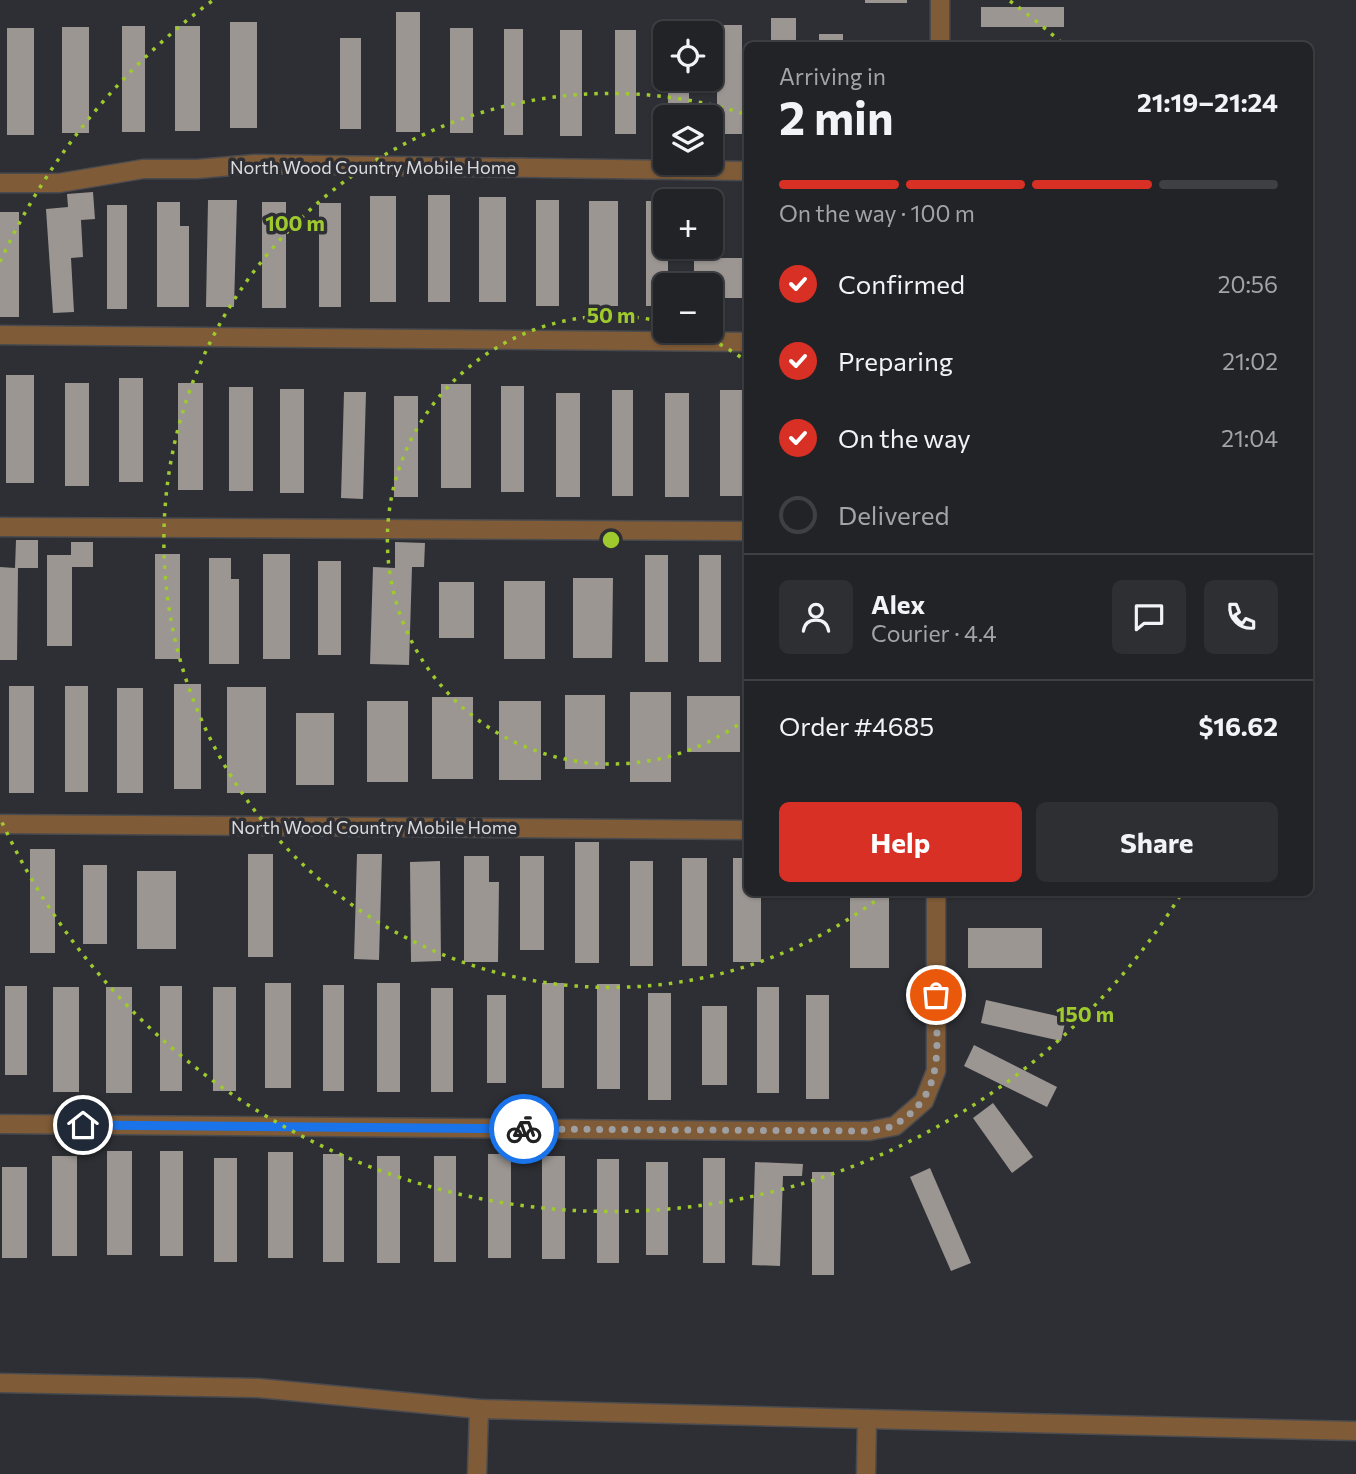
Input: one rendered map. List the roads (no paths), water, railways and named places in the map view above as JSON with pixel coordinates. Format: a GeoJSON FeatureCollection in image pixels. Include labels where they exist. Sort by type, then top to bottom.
{"type":"FeatureCollection","features":[{"type":"Feature","properties":{"kind":"street"},"geometry":{"type":"LineString","coordinates":[[940,0],[940,42]]}},
{"type":"Feature","properties":{"kind":"street","name":"North Wood Country Mobile Home"},"geometry":{"type":"LineString","coordinates":[[0,183],[59,183],[143,169],[197,169],[256,164],[744,171]]}},
{"type":"Feature","properties":{"kind":"street"},"geometry":{"type":"LineString","coordinates":[[0,335],[744,342]]}},
{"type":"Feature","properties":{"kind":"street"},"geometry":{"type":"LineString","coordinates":[[0,527],[744,531]]}},
{"type":"Feature","properties":{"kind":"street","name":"North Wood Country Mobile Home"},"geometry":{"type":"LineString","coordinates":[[0,824],[744,830]]}},
{"type":"Feature","properties":{"kind":"street"},"geometry":{"type":"LineString","coordinates":[[0,1124],[774,1131],[869,1131],[895,1126],[924,1101],[936,1071],[936,896]]}},
{"type":"Feature","properties":{"kind":"street"},"geometry":{"type":"LineString","coordinates":[[0,1383],[258,1388],[479,1409],[1356,1431]]}},
{"type":"Feature","properties":{"kind":"street"},"geometry":{"type":"LineString","coordinates":[[477,1474],[479,1409]]}},
{"type":"Feature","properties":{"kind":"street"},"geometry":{"type":"LineString","coordinates":[[866,1474],[867,1419]]}}]}
